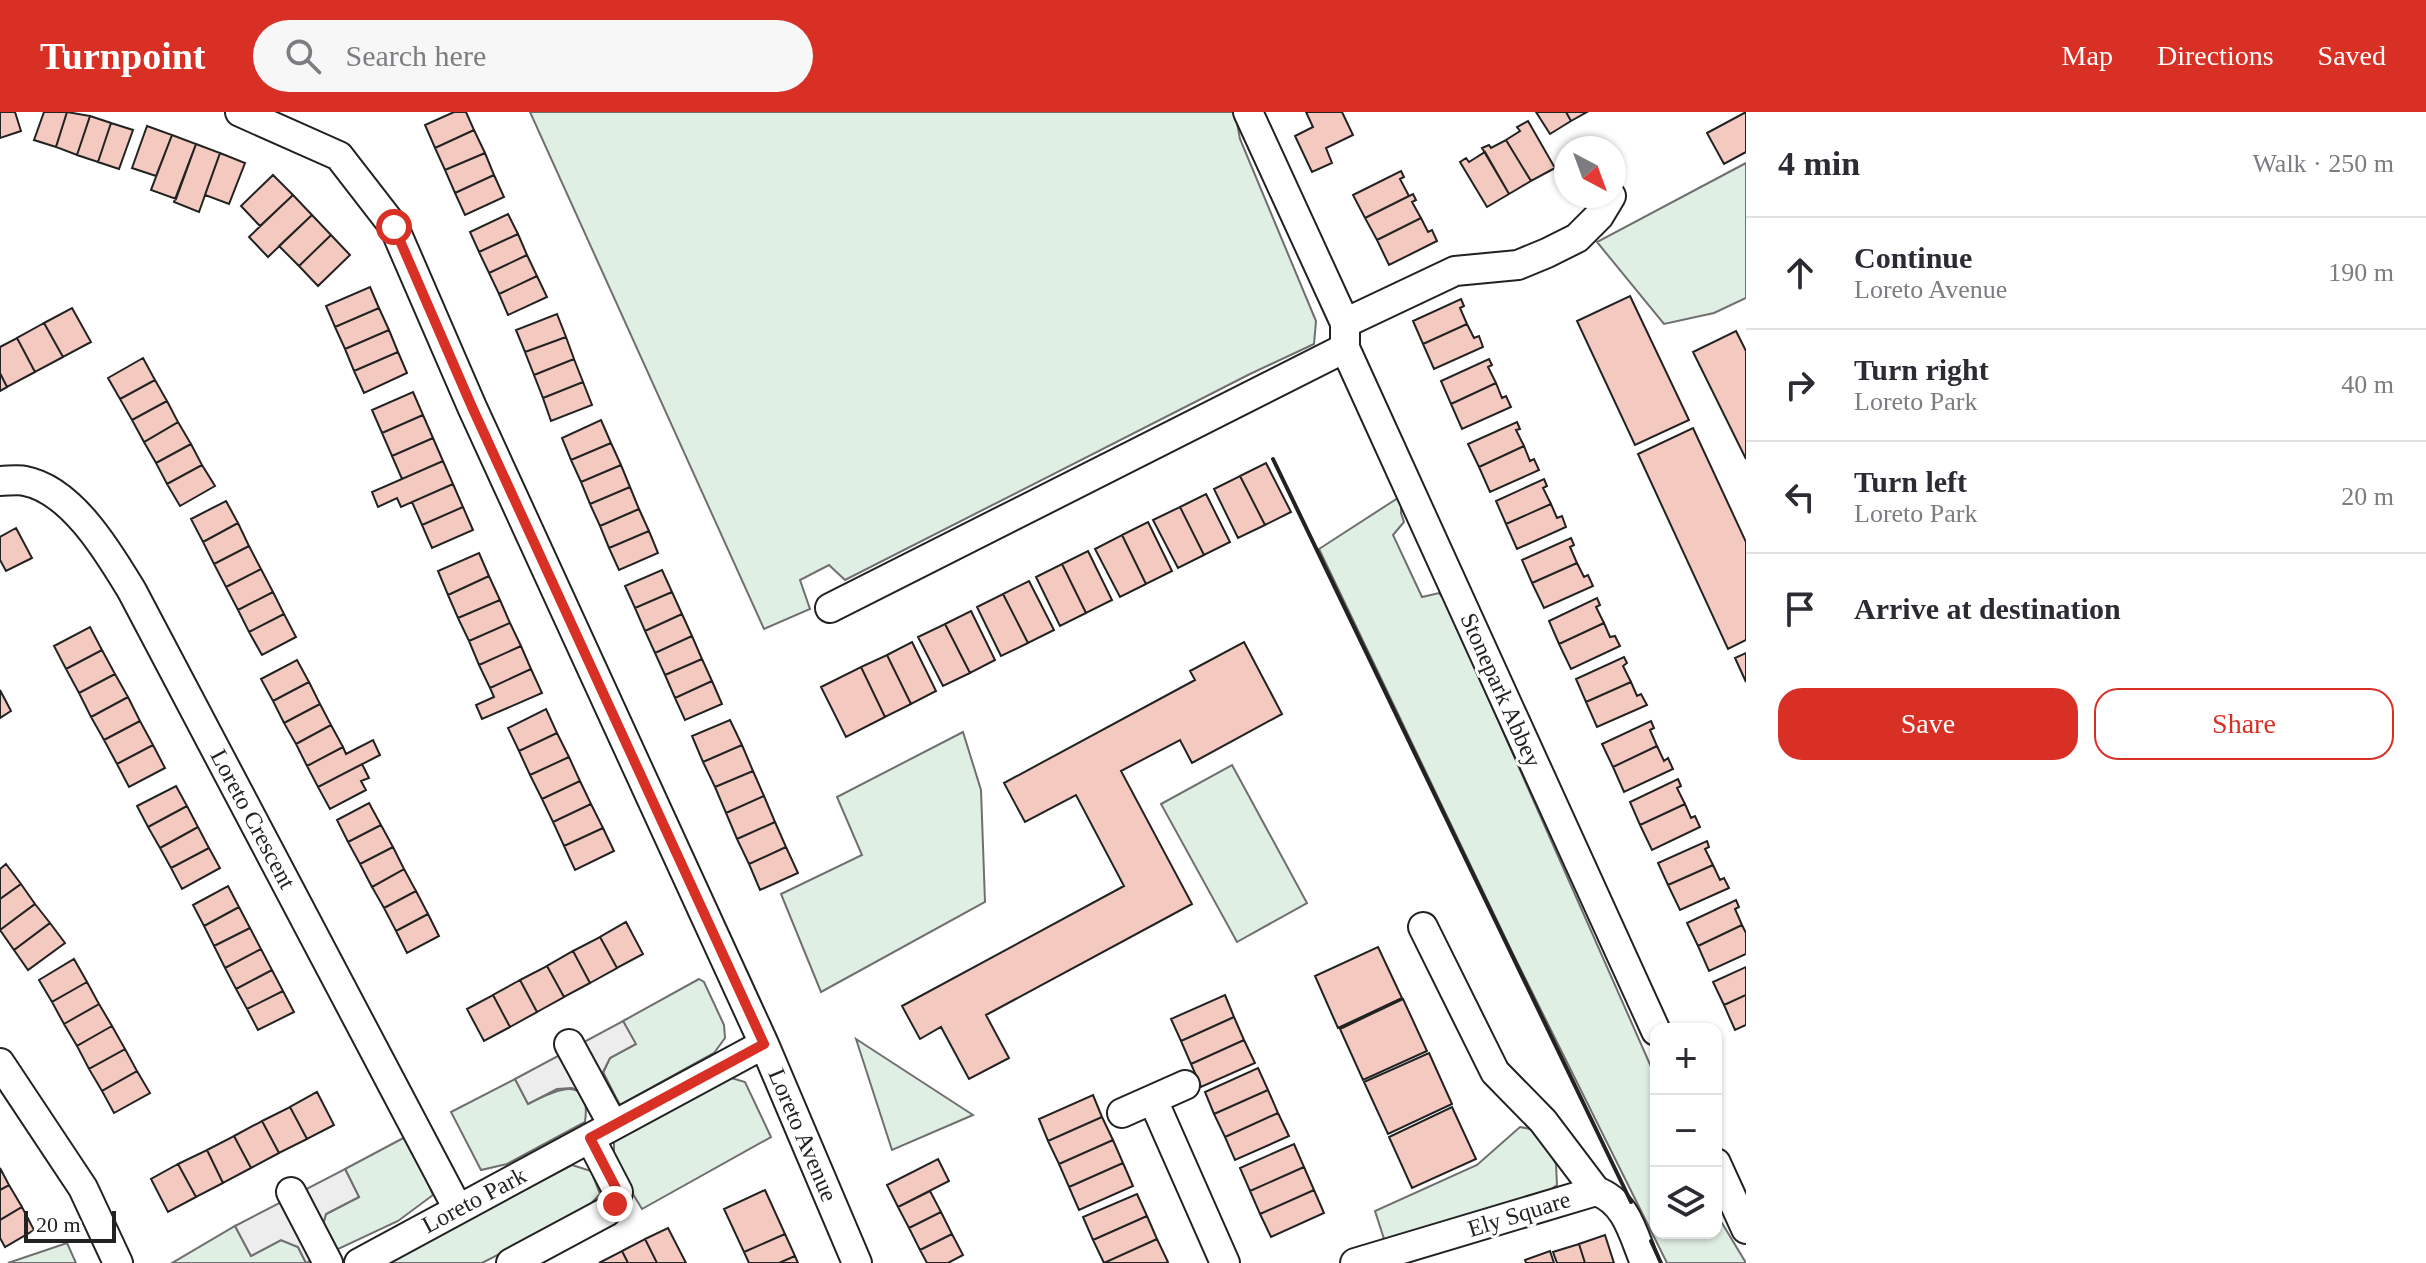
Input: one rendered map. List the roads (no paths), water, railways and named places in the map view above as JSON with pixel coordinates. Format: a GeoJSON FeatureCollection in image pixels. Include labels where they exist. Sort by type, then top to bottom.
{"type":"FeatureCollection","features":[{"type":"Feature","properties":{"kind":"street","name":"Loreto Avenue"},"geometry":{"type":"LineString","coordinates":[[240,112],[339,156],[394,227],[472,407],[764,1044],[857,1263]]}},
{"type":"Feature","properties":{"kind":"street","name":"Stonepark Abbey"},"geometry":{"type":"LineString","coordinates":[[1248,112],[1652,1023]]}},
{"type":"Feature","properties":{"kind":"street"},"geometry":{"type":"LineString","coordinates":[[830,608],[1345,336],[1455,271],[1518,265],[1577,238],[1604,208]]}},
{"type":"Feature","properties":{"kind":"street","name":"Loreto Crescent"},"geometry":{"type":"LineString","coordinates":[[0,481],[26,481],[65,500],[105,546],[147,619],[458,1209]]}},
{"type":"Feature","properties":{"kind":"street"},"geometry":{"type":"LineString","coordinates":[[1423,927],[1495,1072],[1543,1121],[1596,1191]]}},
{"type":"Feature","properties":{"kind":"street"},"geometry":{"type":"LineString","coordinates":[[511,1263],[606,1212],[615,1204],[618,1192],[602,1132],[569,1044]]}},
{"type":"Feature","properties":{"kind":"street","name":"Loreto Park"},"geometry":{"type":"LineString","coordinates":[[359,1263],[764,1044]]}},
{"type":"Feature","properties":{"kind":"street"},"geometry":{"type":"LineString","coordinates":[[0,1063],[83,1188],[118,1263]]}},
{"type":"Feature","properties":{"kind":"street"},"geometry":{"type":"LineString","coordinates":[[1122,1113],[1185,1085]]}},
{"type":"Feature","properties":{"kind":"street"},"geometry":{"type":"LineString","coordinates":[[1153,1100],[1225,1263]]}},
{"type":"Feature","properties":{"kind":"street"},"geometry":{"type":"LineString","coordinates":[[1718,1167],[1746,1229]]}},
{"type":"Feature","properties":{"kind":"street","name":"Ely Square"},"geometry":{"type":"LineString","coordinates":[[1355,1263],[1596,1191],[1612,1197],[1625,1215],[1645,1263]]}},
{"type":"Feature","properties":{"kind":"street"},"geometry":{"type":"LineString","coordinates":[[291,1192],[328,1263]]}}]}
